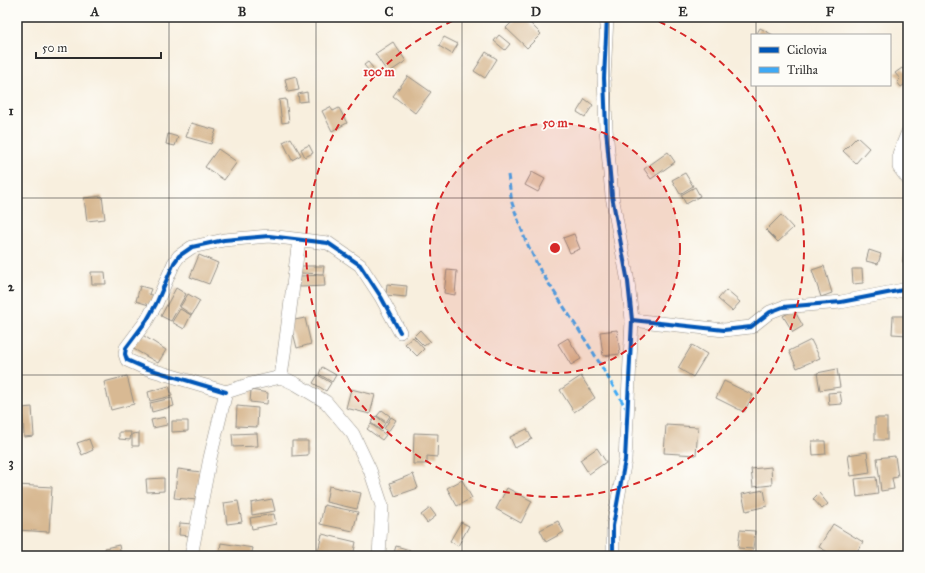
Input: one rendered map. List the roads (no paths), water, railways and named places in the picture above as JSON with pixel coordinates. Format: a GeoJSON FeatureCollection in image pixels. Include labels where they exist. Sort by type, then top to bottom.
{"type":"FeatureCollection","features":[{"type":"Feature","properties":{"kind":"street"},"geometry":{"type":"LineString","coordinates":[[607,17],[604,78],[606,129],[612,196],[628,282],[632,320],[624,460],[613,526],[612,556]]}},
{"type":"Feature","properties":{"kind":"street"},"geometry":{"type":"LineString","coordinates":[[908,132],[899,154],[899,167],[908,179]]}},
{"type":"Feature","properties":{"kind":"street"},"geometry":{"type":"LineString","coordinates":[[379,556],[382,506],[370,470],[353,434],[326,402],[281,377],[226,392],[145,368],[127,360],[125,354],[126,348],[147,320],[156,304],[179,256],[192,247],[224,240],[269,236],[328,244],[360,265],[381,297],[400,332]]}},
{"type":"Feature","properties":{"kind":"street"},"geometry":{"type":"LineString","coordinates":[[281,377],[299,240]]}},
{"type":"Feature","properties":{"kind":"street"},"geometry":{"type":"LineString","coordinates":[[632,320],[724,330],[751,327],[770,312],[783,307],[841,302],[908,289]]}},
{"type":"Feature","properties":{"kind":"street"},"geometry":{"type":"LineString","coordinates":[[192,556],[210,458],[226,392]]}}]}
